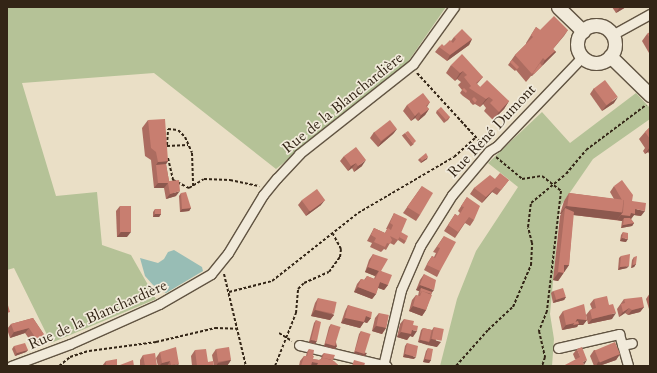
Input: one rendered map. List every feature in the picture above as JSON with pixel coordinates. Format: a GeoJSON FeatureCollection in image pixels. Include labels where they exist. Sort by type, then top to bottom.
{"type":"FeatureCollection","features":[{"type":"Feature","properties":{"kind":"main road"},"geometry":{"type":"LineString","coordinates":[[558,7],[583,31]]}},
{"type":"Feature","properties":{"kind":"main road"},"geometry":{"type":"LineString","coordinates":[[598,26],[612,35],[614,46],[610,56],[596,63],[582,57],[577,41],[583,31],[598,26]]}},
{"type":"Feature","properties":{"kind":"main road"},"geometry":{"type":"LineString","coordinates":[[610,56],[650,95]]}},
{"type":"Feature","properties":{"kind":"street","name":"Rue de la Blanchardière"},"geometry":{"type":"LineString","coordinates":[[11,366],[63,347],[159,304],[184,292],[217,268],[268,188],[299,154],[411,66],[454,7]]}},
{"type":"Feature","properties":{"kind":"street"},"geometry":{"type":"LineString","coordinates":[[612,35],[650,14]]}},
{"type":"Feature","properties":{"kind":"street","name":"Rue René Dumont"},"geometry":{"type":"LineString","coordinates":[[385,366],[401,290],[420,246],[452,195],[489,151],[497,146],[582,57]]}},
{"type":"Feature","properties":{"kind":"street"},"geometry":{"type":"LineString","coordinates":[[558,348],[619,334],[628,366]]}},
{"type":"Feature","properties":{"kind":"street"},"geometry":{"type":"LineString","coordinates":[[622,345],[632,343]]}},
{"type":"Feature","properties":{"kind":"street"},"geometry":{"type":"LineString","coordinates":[[299,345],[385,366]]}},
{"type":"Feature","properties":{"kind":"path"},"geometry":{"type":"LineString","coordinates":[[411,66],[475,138],[522,179],[536,175],[554,184],[560,192],[547,311],[539,331],[544,357],[542,366]]}},
{"type":"Feature","properties":{"kind":"path"},"geometry":{"type":"LineString","coordinates":[[456,366],[488,330],[513,307],[532,265],[528,212],[531,202],[566,174],[586,150],[650,101]]}},
{"type":"Feature","properties":{"kind":"path"},"geometry":{"type":"LineString","coordinates":[[193,186],[192,152],[178,130],[168,129],[167,146],[173,180],[189,188],[193,186],[204,179],[230,180],[268,188]]}},
{"type":"Feature","properties":{"kind":"path"},"geometry":{"type":"LineString","coordinates":[[229,292],[272,281],[358,213],[400,186],[454,157],[475,138]]}},
{"type":"Feature","properties":{"kind":"path"},"geometry":{"type":"LineString","coordinates":[[167,146],[188,145]]}},
{"type":"Feature","properties":{"kind":"path"},"geometry":{"type":"LineString","coordinates":[[275,366],[285,337],[296,313],[298,289],[304,282],[329,272],[340,257],[341,249],[333,234]]}},
{"type":"Feature","properties":{"kind":"path"},"geometry":{"type":"LineString","coordinates":[[217,268],[224,274],[246,366]]}},
{"type":"Feature","properties":{"kind":"path"},"geometry":{"type":"LineString","coordinates":[[59,366],[70,357],[89,351],[156,342],[215,328],[238,329]]}},
{"type":"Feature","properties":{"kind":"path"},"geometry":{"type":"LineString","coordinates":[[279,333],[285,337]]}},
{"type":"Feature","properties":{"kind":"green space"},"geometry":{"type":"Polygon","coordinates":[[[7,7],[446,7],[405,66],[276,169],[154,73],[22,83],[56,196],[97,192],[102,245],[131,255],[156,299],[51,343],[14,268],[7,270],[7,7]]]}},
{"type":"Feature","properties":{"kind":"green space"},"geometry":{"type":"Polygon","coordinates":[[[636,93],[650,108],[650,119],[593,159],[560,207],[550,314],[554,339],[552,366],[440,366],[457,299],[476,251],[518,187],[488,163],[542,112],[570,143],[636,93]]]}},
{"type":"Feature","properties":{"kind":"water"},"geometry":{"type":"Polygon","coordinates":[[[174,250],[202,267],[203,271],[166,293],[153,285],[145,276],[140,258],[158,263],[164,259],[168,252],[174,250]]]}},
{"type":"Feature","properties":{"kind":"building"},"geometry":{"type":"Polygon","coordinates":[[[554,16],[568,30],[553,49],[555,51],[545,60],[543,58],[532,74],[515,55],[533,37],[531,35],[536,27],[540,30],[554,16]]]}},
{"type":"Feature","properties":{"kind":"building"},"geometry":{"type":"Polygon","coordinates":[[[462,29],[472,39],[450,55],[439,47],[442,44],[444,46],[450,40],[453,43],[456,39],[454,37],[462,29]]]}},
{"type":"Feature","properties":{"kind":"building"},"geometry":{"type":"Polygon","coordinates":[[[462,54],[483,77],[476,83],[480,87],[487,80],[509,101],[499,112],[490,103],[493,100],[489,97],[486,99],[469,88],[471,86],[464,77],[467,75],[463,71],[460,73],[451,65],[462,54]]]}},
{"type":"Feature","properties":{"kind":"building"},"geometry":{"type":"Polygon","coordinates":[[[512,60],[519,67],[517,69],[510,62],[512,60]]]}},
{"type":"Feature","properties":{"kind":"building"},"geometry":{"type":"Polygon","coordinates":[[[540,63],[542,66],[534,74],[533,73],[540,63]]]}},
{"type":"Feature","properties":{"kind":"building"},"geometry":{"type":"Polygon","coordinates":[[[605,80],[618,97],[606,105],[594,88],[605,80]]]}},
{"type":"Feature","properties":{"kind":"building"},"geometry":{"type":"Polygon","coordinates":[[[464,88],[467,91],[466,93],[462,90],[464,88]]]}},
{"type":"Feature","properties":{"kind":"building"},"geometry":{"type":"Polygon","coordinates":[[[423,93],[430,102],[426,106],[429,109],[421,115],[419,112],[415,116],[407,105],[423,93]]]}},
{"type":"Feature","properties":{"kind":"building"},"geometry":{"type":"Polygon","coordinates":[[[474,97],[477,100],[475,103],[472,99],[474,97]]]}},
{"type":"Feature","properties":{"kind":"building"},"geometry":{"type":"Polygon","coordinates":[[[441,107],[450,117],[446,120],[437,110],[441,107]]]}},
{"type":"Feature","properties":{"kind":"building"},"geometry":{"type":"Polygon","coordinates":[[[165,119],[168,161],[158,162],[156,152],[151,148],[148,120],[165,119]]]}},
{"type":"Feature","properties":{"kind":"building"},"geometry":{"type":"Polygon","coordinates":[[[390,120],[397,129],[381,141],[374,132],[390,120]]]}},
{"type":"Feature","properties":{"kind":"building"},"geometry":{"type":"Polygon","coordinates":[[[650,127],[650,139],[645,132],[650,127]]]}},
{"type":"Feature","properties":{"kind":"building"},"geometry":{"type":"Polygon","coordinates":[[[408,131],[416,141],[413,144],[405,133],[408,131]]]}},
{"type":"Feature","properties":{"kind":"building"},"geometry":{"type":"Polygon","coordinates":[[[356,147],[366,160],[358,166],[356,163],[351,166],[344,156],[356,147]]]}},
{"type":"Feature","properties":{"kind":"building"},"geometry":{"type":"Polygon","coordinates":[[[426,153],[428,157],[422,161],[420,158],[426,153]]]}},
{"type":"Feature","properties":{"kind":"building"},"geometry":{"type":"Polygon","coordinates":[[[166,164],[169,181],[179,180],[180,191],[170,194],[168,183],[158,183],[156,165],[166,164]]]}},
{"type":"Feature","properties":{"kind":"building"},"geometry":{"type":"Polygon","coordinates":[[[500,173],[509,180],[501,190],[496,187],[486,197],[474,188],[490,175],[495,179],[500,173]]]}},
{"type":"Feature","properties":{"kind":"building"},"geometry":{"type":"Polygon","coordinates":[[[622,180],[633,195],[632,201],[646,203],[645,211],[635,209],[635,214],[631,213],[630,216],[621,215],[623,212],[624,200],[622,200],[614,186],[622,180]]]}},
{"type":"Feature","properties":{"kind":"building"},"geometry":{"type":"Polygon","coordinates":[[[422,186],[433,193],[420,215],[407,207],[422,186]]]}},
{"type":"Feature","properties":{"kind":"building"},"geometry":{"type":"Polygon","coordinates":[[[317,189],[325,200],[310,211],[302,200],[317,189]]]}},
{"type":"Feature","properties":{"kind":"building"},"geometry":{"type":"Polygon","coordinates":[[[186,192],[191,208],[182,209],[181,193],[186,192]]]}},
{"type":"Feature","properties":{"kind":"building"},"geometry":{"type":"Polygon","coordinates":[[[569,193],[624,200],[622,213],[567,206],[569,193]]]}},
{"type":"Feature","properties":{"kind":"building"},"geometry":{"type":"Polygon","coordinates":[[[467,197],[480,206],[474,220],[469,217],[458,232],[448,225],[455,214],[458,216],[461,212],[464,207],[461,206],[467,197]]]}},
{"type":"Feature","properties":{"kind":"building"},"geometry":{"type":"Polygon","coordinates":[[[120,206],[131,206],[131,232],[120,232],[120,206]]]}},
{"type":"Feature","properties":{"kind":"building"},"geometry":{"type":"Polygon","coordinates":[[[565,208],[574,212],[569,265],[564,265],[564,273],[558,272],[565,208]]]}},
{"type":"Feature","properties":{"kind":"building"},"geometry":{"type":"Polygon","coordinates":[[[155,209],[161,209],[161,214],[155,214],[155,209]]]}},
{"type":"Feature","properties":{"kind":"building"},"geometry":{"type":"Polygon","coordinates":[[[394,213],[407,219],[398,240],[390,236],[392,240],[390,244],[387,243],[385,247],[374,242],[376,238],[371,235],[374,228],[385,233],[388,228],[391,230],[393,225],[390,223],[394,213]]]}},
{"type":"Feature","properties":{"kind":"building"},"geometry":{"type":"Polygon","coordinates":[[[624,218],[630,218],[634,223],[623,225],[624,218]]]}},
{"type":"Feature","properties":{"kind":"building"},"geometry":{"type":"Polygon","coordinates":[[[401,232],[408,236],[406,241],[399,237],[401,232]]]}},
{"type":"Feature","properties":{"kind":"building"},"geometry":{"type":"Polygon","coordinates":[[[623,232],[628,233],[628,239],[622,238],[623,232]]]}},
{"type":"Feature","properties":{"kind":"building"},"geometry":{"type":"Polygon","coordinates":[[[444,236],[456,242],[440,271],[427,265],[432,256],[435,258],[440,248],[437,247],[444,236]]]}},
{"type":"Feature","properties":{"kind":"building"},"geometry":{"type":"Polygon","coordinates":[[[373,254],[388,259],[381,271],[392,275],[388,285],[380,282],[376,294],[358,287],[361,279],[365,280],[367,276],[375,279],[379,271],[368,267],[373,254]]]}},
{"type":"Feature","properties":{"kind":"building"},"geometry":{"type":"Polygon","coordinates":[[[630,254],[629,266],[620,267],[621,256],[630,254]]]}},
{"type":"Feature","properties":{"kind":"building"},"geometry":{"type":"Polygon","coordinates":[[[637,256],[636,264],[633,265],[634,257],[637,256]]]}},
{"type":"Feature","properties":{"kind":"building"},"geometry":{"type":"Polygon","coordinates":[[[424,274],[436,280],[434,290],[420,285],[424,274]]]}},
{"type":"Feature","properties":{"kind":"building"},"geometry":{"type":"Polygon","coordinates":[[[421,288],[432,292],[431,294],[422,291],[420,294],[421,288]]]}},
{"type":"Feature","properties":{"kind":"building"},"geometry":{"type":"Polygon","coordinates":[[[563,288],[566,297],[556,300],[553,291],[563,288]]]}},
{"type":"Feature","properties":{"kind":"building"},"geometry":{"type":"Polygon","coordinates":[[[422,291],[432,295],[426,310],[413,306],[416,295],[420,296],[422,291]]]}},
{"type":"Feature","properties":{"kind":"building"},"geometry":{"type":"Polygon","coordinates":[[[607,296],[609,305],[613,304],[616,313],[592,319],[590,310],[596,308],[594,299],[607,296]]]}},
{"type":"Feature","properties":{"kind":"building"},"geometry":{"type":"Polygon","coordinates":[[[642,297],[644,307],[632,310],[629,308],[623,312],[621,304],[625,303],[624,299],[642,297]]]}},
{"type":"Feature","properties":{"kind":"building"},"geometry":{"type":"Polygon","coordinates":[[[318,298],[337,302],[334,314],[316,310],[318,298]]]}},
{"type":"Feature","properties":{"kind":"building"},"geometry":{"type":"Polygon","coordinates":[[[7,302],[10,312],[7,313],[7,302]]]}},
{"type":"Feature","properties":{"kind":"building"},"geometry":{"type":"Polygon","coordinates":[[[584,304],[587,320],[577,319],[575,323],[566,325],[563,311],[584,304]]]}},
{"type":"Feature","properties":{"kind":"building"},"geometry":{"type":"Polygon","coordinates":[[[348,305],[372,312],[371,318],[366,316],[364,322],[345,318],[348,305]]]}},
{"type":"Feature","properties":{"kind":"building"},"geometry":{"type":"Polygon","coordinates":[[[379,313],[389,315],[386,328],[377,326],[379,313]]]}},
{"type":"Feature","properties":{"kind":"building"},"geometry":{"type":"Polygon","coordinates":[[[33,318],[45,336],[37,340],[29,328],[14,332],[11,324],[33,318]]]}},
{"type":"Feature","properties":{"kind":"building"},"geometry":{"type":"Polygon","coordinates":[[[404,319],[414,321],[413,325],[418,326],[417,331],[412,330],[411,334],[401,332],[404,319]]]}},
{"type":"Feature","properties":{"kind":"building"},"geometry":{"type":"Polygon","coordinates":[[[316,320],[321,322],[317,341],[311,340],[316,320]]]}},
{"type":"Feature","properties":{"kind":"building"},"geometry":{"type":"Polygon","coordinates":[[[578,321],[579,324],[573,325],[575,322],[578,321]]]}},
{"type":"Feature","properties":{"kind":"building"},"geometry":{"type":"Polygon","coordinates":[[[331,324],[341,327],[335,346],[325,343],[331,324]]]}},
{"type":"Feature","properties":{"kind":"building"},"geometry":{"type":"Polygon","coordinates":[[[434,327],[444,329],[442,341],[432,339],[434,327]]]}},
{"type":"Feature","properties":{"kind":"building"},"geometry":{"type":"Polygon","coordinates":[[[423,328],[432,330],[429,342],[420,340],[423,328]]]}},
{"type":"Feature","properties":{"kind":"building"},"geometry":{"type":"Polygon","coordinates":[[[361,331],[371,334],[364,354],[355,351],[361,331]]]}},
{"type":"Feature","properties":{"kind":"building"},"geometry":{"type":"Polygon","coordinates":[[[615,342],[620,354],[600,363],[595,351],[615,342]]]}},
{"type":"Feature","properties":{"kind":"building"},"geometry":{"type":"Polygon","coordinates":[[[25,343],[28,350],[17,353],[14,346],[25,343]]]}},
{"type":"Feature","properties":{"kind":"building"},"geometry":{"type":"Polygon","coordinates":[[[407,343],[418,346],[416,357],[405,354],[407,343]]]}},
{"type":"Feature","properties":{"kind":"building"},"geometry":{"type":"Polygon","coordinates":[[[176,347],[179,364],[171,365],[170,361],[162,363],[160,352],[176,347]]]}},
{"type":"Feature","properties":{"kind":"building"},"geometry":{"type":"Polygon","coordinates":[[[229,347],[231,360],[218,362],[216,349],[229,347]]]}},
{"type":"Feature","properties":{"kind":"building"},"geometry":{"type":"Polygon","coordinates":[[[582,347],[587,360],[583,362],[584,366],[563,366],[580,357],[577,349],[582,347]]]}},
{"type":"Feature","properties":{"kind":"building"},"geometry":{"type":"Polygon","coordinates":[[[428,348],[433,349],[431,360],[425,359],[428,348]]]}},
{"type":"Feature","properties":{"kind":"building"},"geometry":{"type":"Polygon","coordinates":[[[206,349],[208,362],[213,361],[214,366],[197,366],[195,350],[206,349]]]}},
{"type":"Feature","properties":{"kind":"building"},"geometry":{"type":"Polygon","coordinates":[[[309,349],[314,350],[313,356],[307,356],[309,349]]]}},
{"type":"Feature","properties":{"kind":"building"},"geometry":{"type":"Polygon","coordinates":[[[155,353],[157,366],[145,366],[143,355],[155,353]]]}},
{"type":"Feature","properties":{"kind":"building"},"geometry":{"type":"Polygon","coordinates":[[[324,353],[335,355],[333,360],[322,359],[324,353]]]}},
{"type":"Feature","properties":{"kind":"building"},"geometry":{"type":"Polygon","coordinates":[[[304,356],[314,356],[313,359],[319,360],[324,358],[334,361],[341,366],[317,366],[318,363],[312,362],[311,366],[301,366],[304,356]]]}},
{"type":"Feature","properties":{"kind":"building"},"geometry":{"type":"Polygon","coordinates":[[[117,359],[117,366],[100,366],[106,365],[106,361],[117,359]]]}},
{"type":"Feature","properties":{"kind":"building"},"geometry":{"type":"Polygon","coordinates":[[[133,360],[134,366],[120,366],[120,365],[133,360]]]}},
{"type":"Feature","properties":{"kind":"building"},"geometry":{"type":"Polygon","coordinates":[[[354,360],[365,363],[364,366],[352,366],[354,360]]]}}]}
